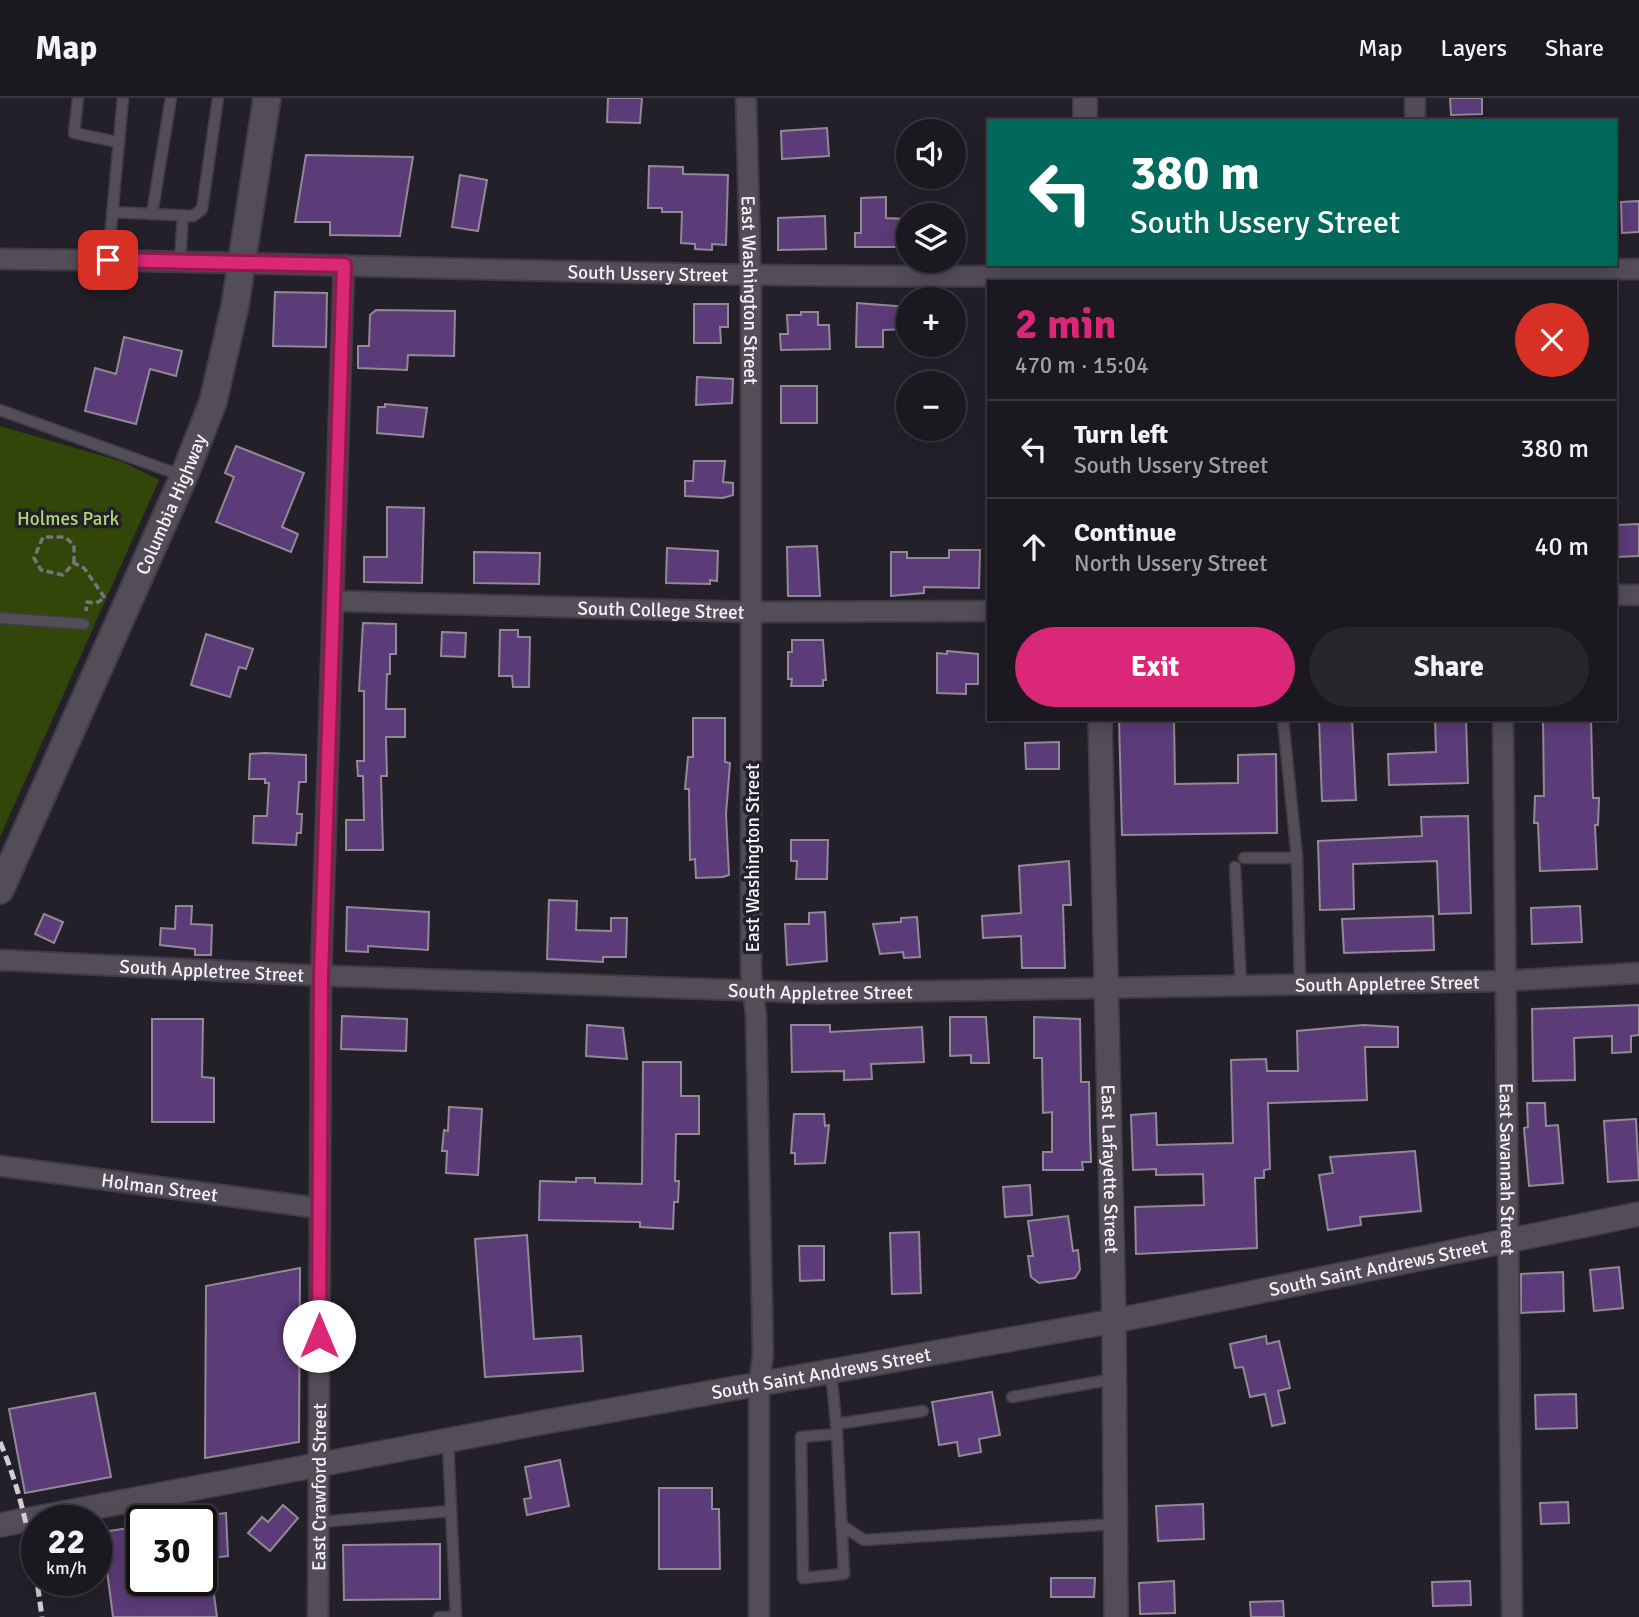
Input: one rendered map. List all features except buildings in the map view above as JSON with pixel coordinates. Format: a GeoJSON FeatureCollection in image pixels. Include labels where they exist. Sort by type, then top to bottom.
{"type":"FeatureCollection","features":[{"type":"Feature","properties":{"kind":"main road","name":"Columbia Highway"},"geometry":{"type":"LineString","coordinates":[[0,890],[184,476],[214,402],[243,261],[267,98]]}},
{"type":"Feature","properties":{"kind":"street","name":"East Washington Street"},"geometry":{"type":"LineString","coordinates":[[746,98],[751,275],[754,993],[764,1355],[759,1384],[759,1617]]}},
{"type":"Feature","properties":{"kind":"street"},"geometry":{"type":"LineString","coordinates":[[1085,98],[1085,119]]}},
{"type":"Feature","properties":{"kind":"street"},"geometry":{"type":"LineString","coordinates":[[1415,98],[1415,119]]}},
{"type":"Feature","properties":{"kind":"street","name":"South Ussery Street"},"geometry":{"type":"LineString","coordinates":[[0,259],[243,261],[751,275],[1089,274],[1416,268],[1639,269]]}},
{"type":"Feature","properties":{"kind":"street","name":"East Crawford Street"},"geometry":{"type":"LineString","coordinates":[[318,1617],[321,976],[344,265]]}},
{"type":"Feature","properties":{"kind":"street"},"geometry":{"type":"LineString","coordinates":[[1617,595],[1639,595]]}},
{"type":"Feature","properties":{"kind":"street","name":"South College Street"},"geometry":{"type":"LineString","coordinates":[[334,601],[752,612],[987,611]]}},
{"type":"Feature","properties":{"kind":"street","name":"East Lafayette Street"},"geometry":{"type":"LineString","coordinates":[[1100,721],[1114,1321],[1116,1617]]}},
{"type":"Feature","properties":{"kind":"street","name":"East Savannah Street"},"geometry":{"type":"LineString","coordinates":[[1503,721],[1512,1617]]}},
{"type":"Feature","properties":{"kind":"street","name":"South Appletree Street"},"geometry":{"type":"LineString","coordinates":[[0,960],[754,993],[1504,981],[1639,973]]}},
{"type":"Feature","properties":{"kind":"street","name":"Holman Street"},"geometry":{"type":"LineString","coordinates":[[0,1166],[319,1208]]}},
{"type":"Feature","properties":{"kind":"street","name":"South Saint Andrews Street"},"geometry":{"type":"LineString","coordinates":[[0,1525],[1114,1321],[1639,1214]]}},
{"type":"Feature","properties":{"kind":"lane"},"geometry":{"type":"LineString","coordinates":[[78,98],[74,133],[117,142]]}},
{"type":"Feature","properties":{"kind":"lane"},"geometry":{"type":"LineString","coordinates":[[108,260],[123,98]]}},
{"type":"Feature","properties":{"kind":"lane"},"geometry":{"type":"LineString","coordinates":[[152,214],[170,98]]}},
{"type":"Feature","properties":{"kind":"lane"},"geometry":{"type":"LineString","coordinates":[[112,212],[193,216],[202,208],[218,98]]}},
{"type":"Feature","properties":{"kind":"lane"},"geometry":{"type":"LineString","coordinates":[[180,260],[183,215]]}},
{"type":"Feature","properties":{"kind":"lane"},"geometry":{"type":"LineString","coordinates":[[0,410],[184,476]]}},
{"type":"Feature","properties":{"kind":"lane"},"geometry":{"type":"LineString","coordinates":[[0,618],[84,624]]}},
{"type":"Feature","properties":{"kind":"lane"},"geometry":{"type":"LineString","coordinates":[[1283,721],[1297,858],[1300,984]]}},
{"type":"Feature","properties":{"kind":"lane"},"geometry":{"type":"LineString","coordinates":[[1244,858],[1297,858]]}},
{"type":"Feature","properties":{"kind":"lane"},"geometry":{"type":"LineString","coordinates":[[1235,867],[1241,986]]}},
{"type":"Feature","properties":{"kind":"lane"},"geometry":{"type":"LineString","coordinates":[[831,1371],[836,1429],[844,1574],[803,1578],[801,1437],[836,1429],[923,1410]]}},
{"type":"Feature","properties":{"kind":"lane"},"geometry":{"type":"LineString","coordinates":[[1012,1397],[1114,1379]]}},
{"type":"Feature","properties":{"kind":"lane"},"geometry":{"type":"LineString","coordinates":[[439,1617],[456,1617],[449,1442]]}},
{"type":"Feature","properties":{"kind":"lane"},"geometry":{"type":"LineString","coordinates":[[319,1522],[451,1511]]}},
{"type":"Feature","properties":{"kind":"lane"},"geometry":{"type":"LineString","coordinates":[[841,1525],[864,1540],[1115,1524]]}},
{"type":"Feature","properties":{"kind":"path"},"geometry":{"type":"LineString","coordinates":[[43,537],[65,537],[74,545],[74,563],[63,575],[41,570],[34,558],[43,537]]}},
{"type":"Feature","properties":{"kind":"path"},"geometry":{"type":"LineString","coordinates":[[74,563],[83,568],[105,598],[96,603],[87,602],[84,624]]}},
{"type":"Feature","properties":{"kind":"green space","name":"Holmes Park"},"geometry":{"type":"Polygon","coordinates":[[[0,426],[123,462],[159,480],[0,837],[0,426]]]}},
{"type":"Feature","properties":{"kind":"railway"},"geometry":{"type":"LineString","coordinates":[[0,1442],[16,1485],[27,1528],[42,1617]]}},
{"type":"Feature","properties":{"kind":"route"},"geometry":{"type":"LineString","coordinates":[[108,260],[344,265],[321,976],[319,1336]]}}]}
